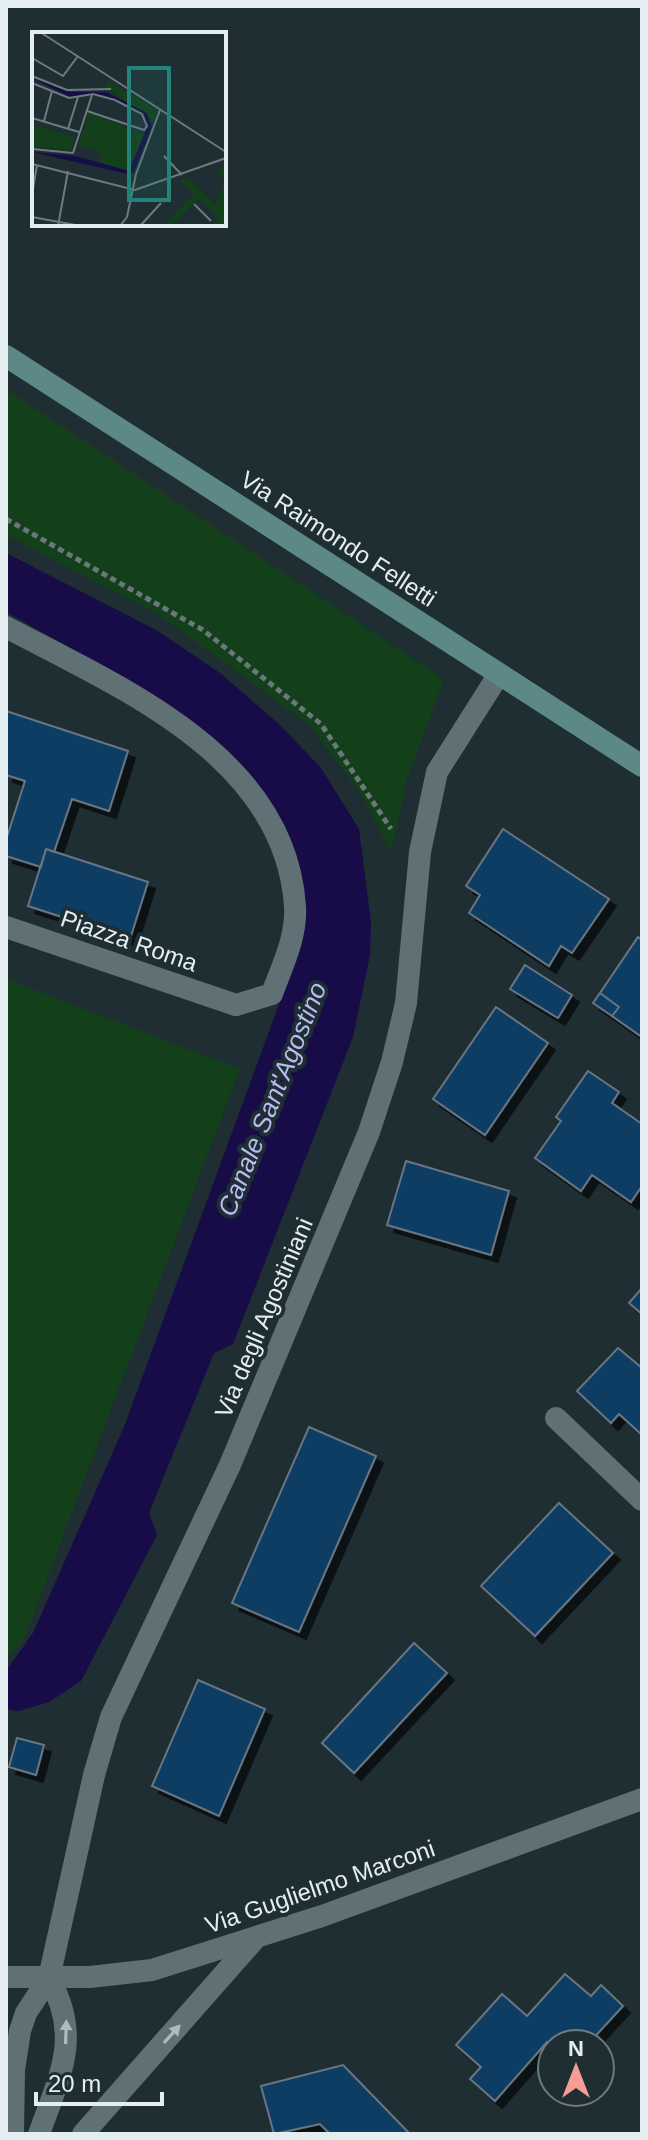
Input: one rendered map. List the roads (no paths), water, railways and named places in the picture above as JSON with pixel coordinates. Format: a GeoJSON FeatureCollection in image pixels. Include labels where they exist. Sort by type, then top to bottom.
{"type":"FeatureCollection","features":[{"type":"Feature","properties":{"kind":"main road","name":"Via Raimondo Felletti"},"geometry":{"type":"LineString","coordinates":[[6,356],[642,766]]}},
{"type":"Feature","properties":{"kind":"street","name":"Piazza Roma"},"geometry":{"type":"LineString","coordinates":[[6,627],[105,680],[177,725],[213,752],[249,788],[275,831],[295,907],[292,941],[272,994],[236,1005],[6,927]]}},
{"type":"Feature","properties":{"kind":"street","name":"Via degli Agostiniani"},"geometry":{"type":"LineString","coordinates":[[49,1978],[94,1775],[111,1717],[230,1465],[369,1132],[392,1062],[406,1003],[420,852],[437,772],[499,674]]}},
{"type":"Feature","properties":{"kind":"street"},"geometry":{"type":"LineString","coordinates":[[556,1418],[642,1500]]}},
{"type":"Feature","properties":{"kind":"street","name":"Via Guglielmo Marconi"},"geometry":{"type":"LineString","coordinates":[[6,1977],[49,1978],[152,1970],[254,1939],[642,1799]]}},
{"type":"Feature","properties":{"kind":"street"},"geometry":{"type":"LineString","coordinates":[[83,2134],[254,1939]]}},
{"type":"Feature","properties":{"kind":"street"},"geometry":{"type":"LineString","coordinates":[[13,2134],[14,2070],[20,2031],[26,2013],[49,1978],[60,1998],[68,2035],[60,2073],[39,2134]]}},
{"type":"Feature","properties":{"kind":"water","name":"Canale Sant'Agostino"},"geometry":{"type":"Polygon","coordinates":[[[6,553],[156,630],[220,673],[280,725],[321,768],[359,829],[371,923],[370,955],[353,1037],[233,1344],[214,1353],[149,1513],[157,1535],[81,1681],[49,1702],[19,1711],[6,1709],[6,1671],[33,1633],[124,1427],[282,996],[300,877],[288,833],[265,793],[236,760],[88,658],[6,612],[6,553]]]}}]}
